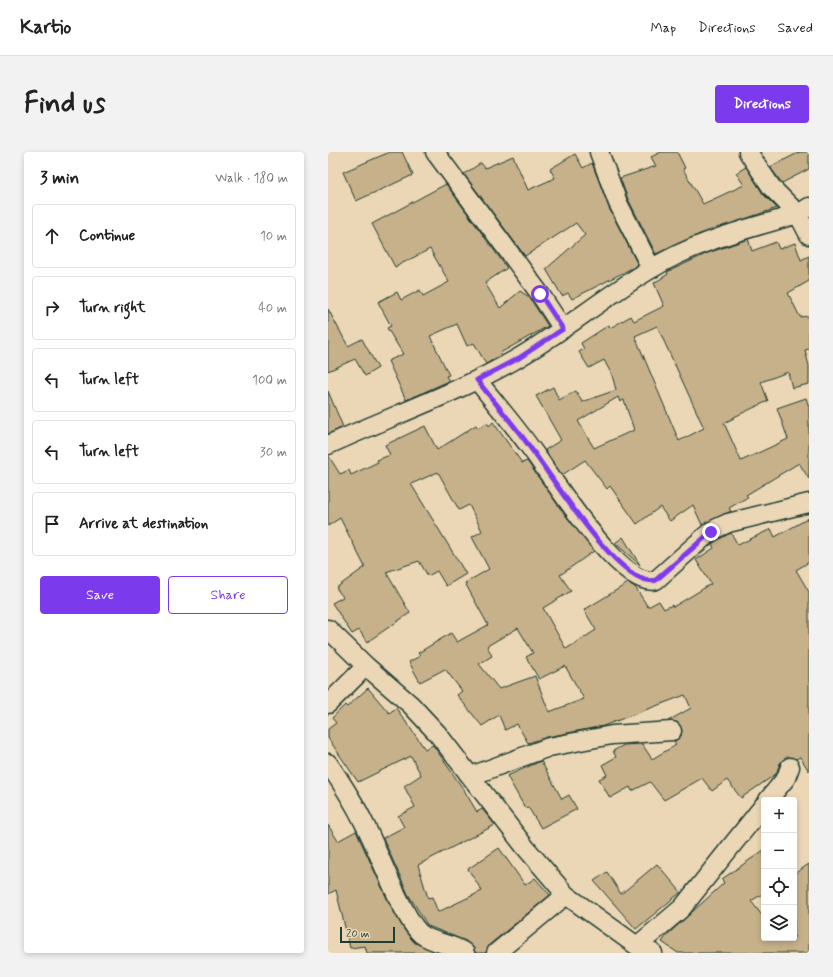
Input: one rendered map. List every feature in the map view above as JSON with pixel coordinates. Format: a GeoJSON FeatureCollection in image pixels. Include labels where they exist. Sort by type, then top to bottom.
{"type":"FeatureCollection","features":[{"type":"Feature","properties":{"kind":"street"},"geometry":{"type":"LineString","coordinates":[[434,152],[540,294],[563,329]]}},
{"type":"Feature","properties":{"kind":"street"},"geometry":{"type":"LineString","coordinates":[[599,152],[618,203],[651,268]]}},
{"type":"Feature","properties":{"kind":"street"},"geometry":{"type":"LineString","coordinates":[[748,152],[772,188],[804,211],[809,234]]}},
{"type":"Feature","properties":{"kind":"street"},"geometry":{"type":"LineString","coordinates":[[328,445],[477,380],[519,358],[651,268],[691,248],[716,238],[804,211]]}},
{"type":"Feature","properties":{"kind":"street"},"geometry":{"type":"LineString","coordinates":[[477,380],[531,449],[596,539],[616,560],[637,577],[647,581],[656,580],[711,532],[728,523],[809,503]]}},
{"type":"Feature","properties":{"kind":"street"},"geometry":{"type":"LineString","coordinates":[[328,629],[366,666],[411,706],[437,733],[525,847],[566,895],[636,946],[653,953]]}},
{"type":"Feature","properties":{"kind":"street"},"geometry":{"type":"LineString","coordinates":[[328,704],[366,666]]}},
{"type":"Feature","properties":{"kind":"street"},"geometry":{"type":"LineString","coordinates":[[471,776],[549,747],[612,735],[672,731]]}},
{"type":"Feature","properties":{"kind":"street"},"geometry":{"type":"LineString","coordinates":[[328,763],[364,822],[405,910],[414,925],[420,933],[431,940],[446,943],[465,953]]}},
{"type":"Feature","properties":{"kind":"street"},"geometry":{"type":"LineString","coordinates":[[770,797],[786,778],[790,767]]}},
{"type":"Feature","properties":{"kind":"street"},"geometry":{"type":"LineString","coordinates":[[636,946],[682,908],[761,809]]}},
{"type":"Feature","properties":{"kind":"street"},"geometry":{"type":"LineString","coordinates":[[496,953],[566,895]]}},
{"type":"Feature","properties":{"kind":"building"},"geometry":{"type":"Polygon","coordinates":[[[390,152],[402,152],[413,175],[356,201],[343,172],[390,152]]]}},
{"type":"Feature","properties":{"kind":"building"},"geometry":{"type":"Polygon","coordinates":[[[661,152],[677,152],[685,168],[683,169],[703,204],[744,185],[736,173],[746,167],[763,194],[777,208],[700,234],[656,254],[628,199],[620,178],[656,166],[651,157],[661,152]]]}},
{"type":"Feature","properties":{"kind":"building"},"geometry":{"type":"Polygon","coordinates":[[[800,152],[809,152],[809,169],[782,183],[770,167],[800,152]]]}},
{"type":"Feature","properties":{"kind":"building"},"geometry":{"type":"Polygon","coordinates":[[[575,154],[583,168],[592,163],[609,208],[638,265],[572,299],[568,293],[562,296],[546,269],[585,235],[576,223],[525,256],[464,174],[481,163],[485,168],[513,156],[528,190],[555,178],[550,169],[575,154]]]}},
{"type":"Feature","properties":{"kind":"building"},"geometry":{"type":"Polygon","coordinates":[[[446,184],[507,268],[485,283],[500,308],[520,291],[529,297],[548,326],[500,353],[501,355],[486,364],[474,343],[467,346],[457,324],[430,336],[449,375],[446,376],[449,381],[406,400],[388,361],[403,354],[387,328],[391,326],[378,302],[397,292],[401,300],[420,290],[423,296],[449,282],[430,249],[395,267],[372,224],[446,184]]]}},
{"type":"Feature","properties":{"kind":"building"},"geometry":{"type":"Polygon","coordinates":[[[748,239],[752,251],[776,242],[779,249],[795,243],[801,260],[809,256],[809,281],[788,293],[800,317],[809,316],[809,349],[805,350],[809,366],[809,384],[792,388],[788,372],[761,382],[768,401],[724,423],[741,461],[788,439],[777,408],[806,398],[809,407],[809,479],[799,463],[746,495],[748,497],[729,508],[731,511],[702,525],[693,505],[670,521],[660,507],[637,524],[610,486],[607,489],[585,460],[562,475],[545,450],[561,440],[536,396],[553,387],[559,400],[576,391],[582,402],[616,390],[612,375],[604,360],[589,368],[579,352],[584,349],[581,343],[609,325],[610,328],[631,316],[634,321],[664,306],[654,283],[668,274],[667,272],[708,253],[748,239]],[[657,326],[635,336],[679,441],[704,428],[657,326]],[[618,397],[578,421],[594,448],[634,430],[624,400],[620,402],[618,397]]]}},
{"type":"Feature","properties":{"kind":"building"},"geometry":{"type":"Polygon","coordinates":[[[328,309],[348,346],[362,339],[378,368],[365,376],[355,359],[328,371],[328,309]]]}},
{"type":"Feature","properties":{"kind":"building"},"geometry":{"type":"Polygon","coordinates":[[[328,391],[343,427],[328,434],[328,391]]]}},
{"type":"Feature","properties":{"kind":"building"},"geometry":{"type":"Polygon","coordinates":[[[493,422],[522,463],[527,461],[562,511],[594,551],[560,575],[571,591],[543,608],[566,649],[596,630],[584,610],[628,583],[635,587],[648,607],[659,601],[664,609],[672,605],[673,607],[711,584],[696,560],[714,548],[712,544],[717,540],[731,533],[738,545],[771,529],[775,537],[809,518],[809,562],[796,570],[809,592],[809,771],[800,757],[796,759],[788,757],[780,763],[776,774],[741,798],[727,780],[712,791],[702,778],[664,800],[650,782],[632,791],[630,787],[610,798],[599,779],[607,775],[602,765],[616,757],[613,751],[624,745],[642,744],[652,759],[676,745],[674,741],[681,736],[682,730],[677,722],[668,721],[691,708],[685,695],[603,726],[547,737],[528,743],[517,724],[505,730],[499,715],[482,726],[457,695],[462,691],[445,669],[420,682],[409,662],[420,656],[418,653],[451,633],[457,642],[488,625],[465,583],[489,569],[472,537],[482,531],[469,505],[459,510],[438,472],[411,484],[466,574],[446,586],[437,571],[428,576],[419,561],[386,572],[410,613],[367,642],[359,630],[352,634],[332,603],[343,597],[336,588],[365,567],[340,518],[328,526],[328,455],[340,474],[349,470],[351,475],[378,462],[377,460],[390,455],[385,445],[425,426],[437,450],[476,425],[478,428],[487,423],[489,426],[493,422]],[[518,628],[487,646],[492,656],[479,664],[499,689],[535,676],[549,712],[584,699],[565,666],[539,679],[526,657],[533,653],[518,628]]]}},
{"type":"Feature","properties":{"kind":"building"},"geometry":{"type":"Polygon","coordinates":[[[623,537],[640,565],[615,543],[623,537]]]}},
{"type":"Feature","properties":{"kind":"building"},"geometry":{"type":"Polygon","coordinates":[[[368,688],[389,713],[396,708],[425,749],[433,745],[464,790],[477,812],[482,809],[495,825],[418,865],[428,898],[432,897],[438,912],[482,891],[468,869],[499,848],[525,885],[535,878],[550,895],[489,945],[486,953],[475,953],[474,948],[466,941],[428,926],[408,894],[383,838],[404,827],[398,816],[415,807],[404,786],[421,775],[411,756],[358,782],[328,738],[328,729],[336,723],[332,718],[345,705],[347,707],[368,688]]]}},
{"type":"Feature","properties":{"kind":"building"},"geometry":{"type":"Polygon","coordinates":[[[541,761],[562,799],[569,795],[577,809],[541,828],[528,807],[525,808],[507,776],[541,761]]]}},
{"type":"Feature","properties":{"kind":"building"},"geometry":{"type":"Polygon","coordinates":[[[328,825],[338,841],[356,831],[389,903],[405,931],[415,943],[438,953],[367,953],[365,946],[350,948],[336,890],[328,894],[328,825]]]}},
{"type":"Feature","properties":{"kind":"building"},"geometry":{"type":"Polygon","coordinates":[[[761,852],[761,895],[751,901],[761,914],[761,941],[797,941],[797,872],[809,864],[809,953],[678,953],[662,942],[667,935],[724,883],[722,879],[761,852]]]}},
{"type":"Feature","properties":{"kind":"building"},"geometry":{"type":"Polygon","coordinates":[[[657,864],[681,892],[636,929],[594,881],[607,872],[621,894],[657,864]]]}},
{"type":"Feature","properties":{"kind":"route"},"geometry":{"type":"LineString","coordinates":[[540,294],[563,329],[519,358],[477,380],[531,449],[596,539],[611,556],[637,577],[647,581],[656,580],[711,532]]}}]}
